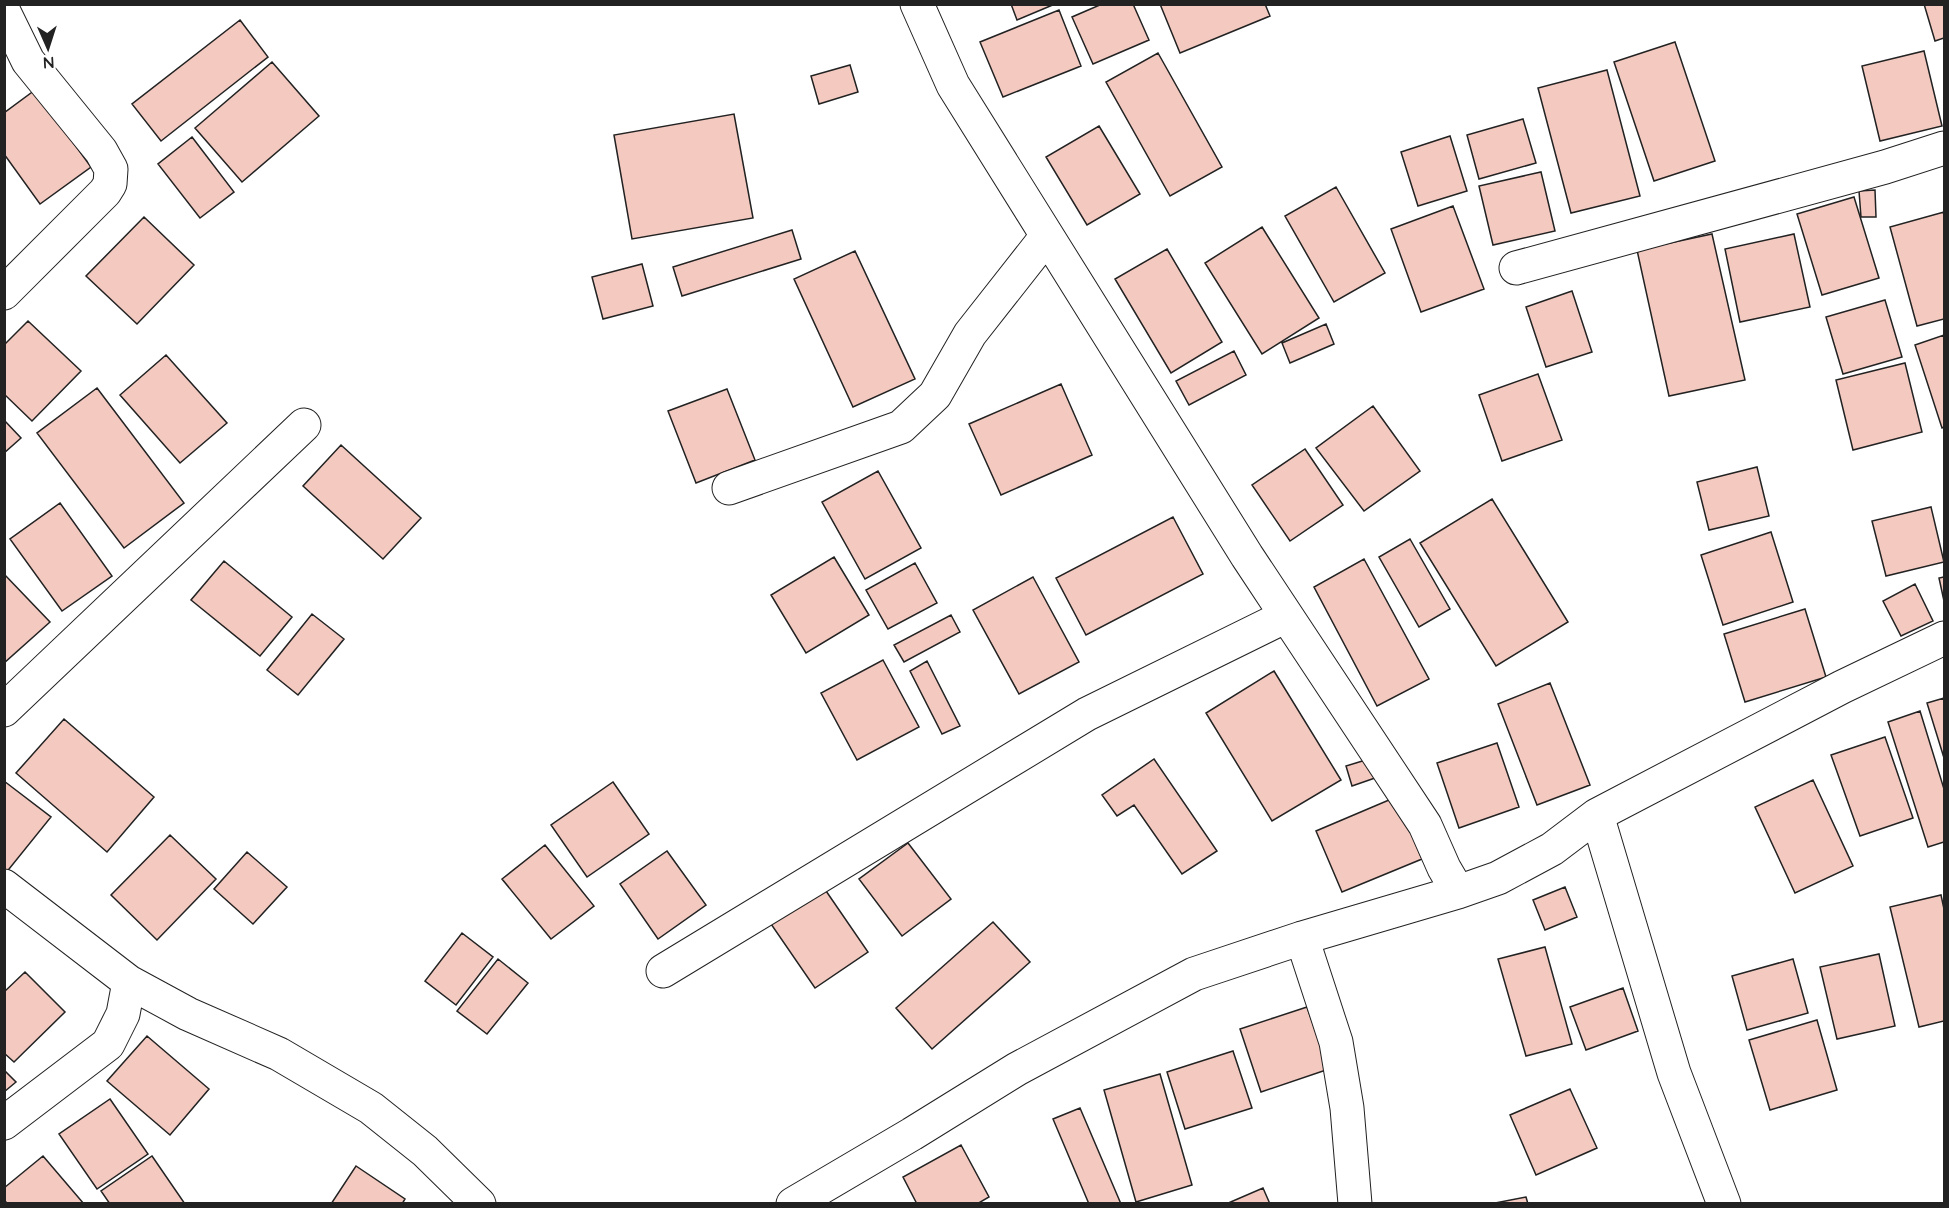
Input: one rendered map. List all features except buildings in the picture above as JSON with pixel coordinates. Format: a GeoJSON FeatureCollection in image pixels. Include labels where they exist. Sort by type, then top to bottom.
{"type":"FeatureCollection","features":[{"type":"Feature","properties":{"kind":"street"},"geometry":{"type":"LineString","coordinates":[[917,4],[952,85],[1286,616],[1425,825],[1444,868],[1458,892]]}},
{"type":"Feature","properties":{"kind":"street"},"geometry":{"type":"LineString","coordinates":[[4,12],[28,61],[95,142],[111,169],[110,184],[105,192],[4,293]]}},
{"type":"Feature","properties":{"kind":"street"},"geometry":{"type":"LineString","coordinates":[[1516,268],[1885,167],[1944,148]]}},
{"type":"Feature","properties":{"kind":"street"},"geometry":{"type":"LineString","coordinates":[[729,488],[901,428],[935,395],[970,334],[1047,236]]}},
{"type":"Feature","properties":{"kind":"street"},"geometry":{"type":"LineString","coordinates":[[4,710],[304,425]]}},
{"type":"Feature","properties":{"kind":"street"},"geometry":{"type":"LineString","coordinates":[[663,971],[1087,714],[1286,616]]}},
{"type":"Feature","properties":{"kind":"street"},"geometry":{"type":"LineString","coordinates":[[793,1203],[912,1134],[1017,1069],[1194,974],[1302,938],[1498,878],[1552,849],[1597,815],[1842,687],[1944,638]]}},
{"type":"Feature","properties":{"kind":"street"},"geometry":{"type":"LineString","coordinates":[[1597,815],[1674,1072],[1724,1203]]}},
{"type":"Feature","properties":{"kind":"street"},"geometry":{"type":"LineString","coordinates":[[4,886],[129,982],[188,1014],[279,1054],[371,1108],[424,1151],[479,1203]]}},
{"type":"Feature","properties":{"kind":"street"},"geometry":{"type":"LineString","coordinates":[[1302,938],[1336,1042],[1349,1118],[1355,1203]]}},
{"type":"Feature","properties":{"kind":"street"},"geometry":{"type":"LineString","coordinates":[[4,1123],[108,1044],[123,1014],[129,982]]}}]}
